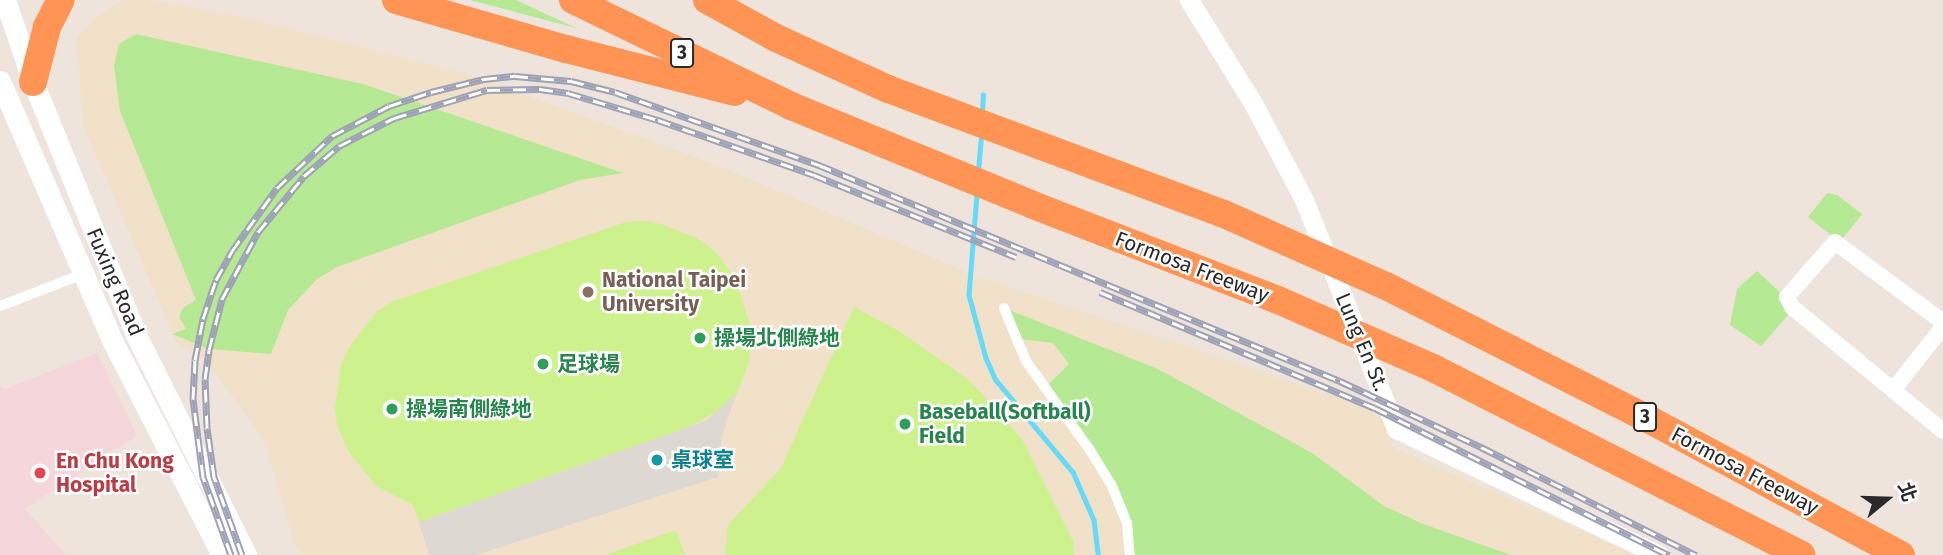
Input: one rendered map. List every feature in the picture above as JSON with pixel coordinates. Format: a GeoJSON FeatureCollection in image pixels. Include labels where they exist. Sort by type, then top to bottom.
{"type":"FeatureCollection","features":[{"type":"Feature","properties":{"kind":"highway"},"geometry":{"type":"LineString","coordinates":[[33,82],[47,27],[61,0]]}},
{"type":"Feature","properties":{"kind":"highway"},"geometry":{"type":"LineString","coordinates":[[396,0],[566,49],[791,106]]}},
{"type":"Feature","properties":{"kind":"highway","name":"Formosa Freeway"},"geometry":{"type":"LineString","coordinates":[[573,0],[791,106],[1033,205],[1278,300],[1433,368],[1801,555]]}},
{"type":"Feature","properties":{"kind":"highway","name":"Formosa Freeway"},"geometry":{"type":"LineString","coordinates":[[706,0],[776,38],[888,89],[1224,214],[1386,286],[1650,419],[1900,555]]}},
{"type":"Feature","properties":{"kind":"main road","name":"Fuxing Road"},"geometry":{"type":"LineString","coordinates":[[5,0],[33,82],[136,335],[246,555]]}},
{"type":"Feature","properties":{"kind":"main road","name":"Fuxing Road"},"geometry":{"type":"LineString","coordinates":[[0,81],[112,340],[222,555]]}},
{"type":"Feature","properties":{"kind":"street","name":"Lung En St."},"geometry":{"type":"LineString","coordinates":[[1189,0],[1254,105],[1304,200],[1396,429],[1659,555]]}},
{"type":"Feature","properties":{"kind":"street"},"geometry":{"type":"LineString","coordinates":[[1893,390],[1943,325],[1835,242],[1787,297],[1792,307],[1893,390],[1943,431]]}},
{"type":"Feature","properties":{"kind":"street"},"geometry":{"type":"LineString","coordinates":[[0,306],[83,274]]}},
{"type":"Feature","properties":{"kind":"street"},"geometry":{"type":"LineString","coordinates":[[1004,308],[1026,361],[1090,450],[1112,486],[1127,523],[1130,555]]}},
{"type":"Feature","properties":{"kind":"shaded area","name":"National Taipei University"},"geometry":{"type":"Polygon","coordinates":[[[124,0],[147,0],[238,16],[474,76],[722,167],[971,274],[1384,413],[1394,448],[1636,555],[304,555],[296,548],[264,440],[204,357],[177,344],[83,125],[77,38],[95,18],[124,0]]]}},
{"type":"Feature","properties":{"kind":"shaded area","name":"En Chu Kong Hospital"},"geometry":{"type":"Polygon","coordinates":[[[97,353],[137,436],[25,509],[66,555],[0,555],[0,386],[5,389],[97,353]]]}},
{"type":"Feature","properties":{"kind":"shaded area","name":"桌球室"},"geometry":{"type":"Polygon","coordinates":[[[737,393],[722,435],[718,477],[476,555],[429,555],[419,522],[707,420],[737,393]]]}},
{"type":"Feature","properties":{"kind":"green space"},"geometry":{"type":"Polygon","coordinates":[[[470,0],[516,0],[576,28],[470,0]]]}},
{"type":"Feature","properties":{"kind":"green space"},"geometry":{"type":"Polygon","coordinates":[[[136,34],[363,84],[623,173],[580,180],[337,267],[317,279],[288,310],[271,354],[209,349],[172,334],[186,329],[179,317],[183,308],[196,300],[120,111],[114,66],[119,44],[136,34]]]}},
{"type":"Feature","properties":{"kind":"green space"},"geometry":{"type":"Polygon","coordinates":[[[1827,193],[1837,195],[1862,214],[1840,242],[1808,217],[1827,193]]]}},
{"type":"Feature","properties":{"kind":"green space"},"geometry":{"type":"Polygon","coordinates":[[[626,222],[661,224],[696,238],[714,250],[735,278],[750,325],[751,348],[748,365],[737,393],[724,407],[692,426],[419,522],[413,505],[376,486],[349,452],[337,425],[335,407],[341,364],[350,346],[377,311],[394,301],[626,222]]]}},
{"type":"Feature","properties":{"kind":"green space"},"geometry":{"type":"Polygon","coordinates":[[[1757,271],[1783,295],[1789,314],[1761,346],[1730,325],[1737,289],[1757,271]]]}},
{"type":"Feature","properties":{"kind":"green space","name":"Baseball(Softball) Field"},"geometry":{"type":"Polygon","coordinates":[[[854,307],[899,331],[970,381],[992,405],[1022,439],[1073,541],[1074,555],[725,555],[728,525],[781,468],[854,307]]]}},
{"type":"Feature","properties":{"kind":"green space"},"geometry":{"type":"Polygon","coordinates":[[[1004,308],[1158,369],[1312,453],[1384,506],[1423,524],[1511,555],[1130,555],[1112,486],[1046,387],[1069,364],[1053,343],[1018,339],[1004,308]]]}},
{"type":"Feature","properties":{"kind":"green space"},"geometry":{"type":"Polygon","coordinates":[[[676,530],[685,555],[605,555],[676,530]]]}},
{"type":"Feature","properties":{"kind":"waterway"},"geometry":{"type":"LineString","coordinates":[[982,112],[983,95]]}},
{"type":"Feature","properties":{"kind":"waterway"},"geometry":{"type":"LineString","coordinates":[[978,171],[981,135]]}},
{"type":"Feature","properties":{"kind":"waterway"},"geometry":{"type":"LineString","coordinates":[[977,194],[969,295],[986,358],[996,380],[1073,472],[1094,520],[1098,555]]}},
{"type":"Feature","properties":{"kind":"railway"},"geometry":{"type":"LineString","coordinates":[[231,555],[203,477],[193,399],[195,360],[203,319],[216,280],[232,251],[277,188],[332,136],[389,106],[431,92],[484,79],[515,76],[571,81],[615,92],[819,165],[1340,381],[1481,447],[1696,555]]}},
{"type":"Feature","properties":{"kind":"railway"},"geometry":{"type":"LineString","coordinates":[[242,555],[214,477],[207,428],[205,379],[209,350],[222,299],[258,232],[304,176],[339,146],[394,118],[487,90],[540,89],[568,93],[658,120],[814,175],[1016,257]]}},
{"type":"Feature","properties":{"kind":"railway"},"geometry":{"type":"LineString","coordinates":[[1100,292],[1375,408],[1669,555]]}},
{"type":"Feature","properties":{"kind":"place","name":"National Taipei University"},"geometry":{"type":"Point","coordinates":[588,292]}},
{"type":"Feature","properties":{"kind":"place","name":"操場北側綠地"},"geometry":{"type":"Point","coordinates":[700,338]}},
{"type":"Feature","properties":{"kind":"place","name":"足球場"},"geometry":{"type":"Point","coordinates":[543,364]}},
{"type":"Feature","properties":{"kind":"place","name":"操場南側綠地"},"geometry":{"type":"Point","coordinates":[392,409]}},
{"type":"Feature","properties":{"kind":"place","name":"Baseball(Softball) Field"},"geometry":{"type":"Point","coordinates":[905,424]}},
{"type":"Feature","properties":{"kind":"place","name":"桌球室"},"geometry":{"type":"Point","coordinates":[657,460]}},
{"type":"Feature","properties":{"kind":"place","name":"En Chu Kong Hospital"},"geometry":{"type":"Point","coordinates":[40,473]}}]}
